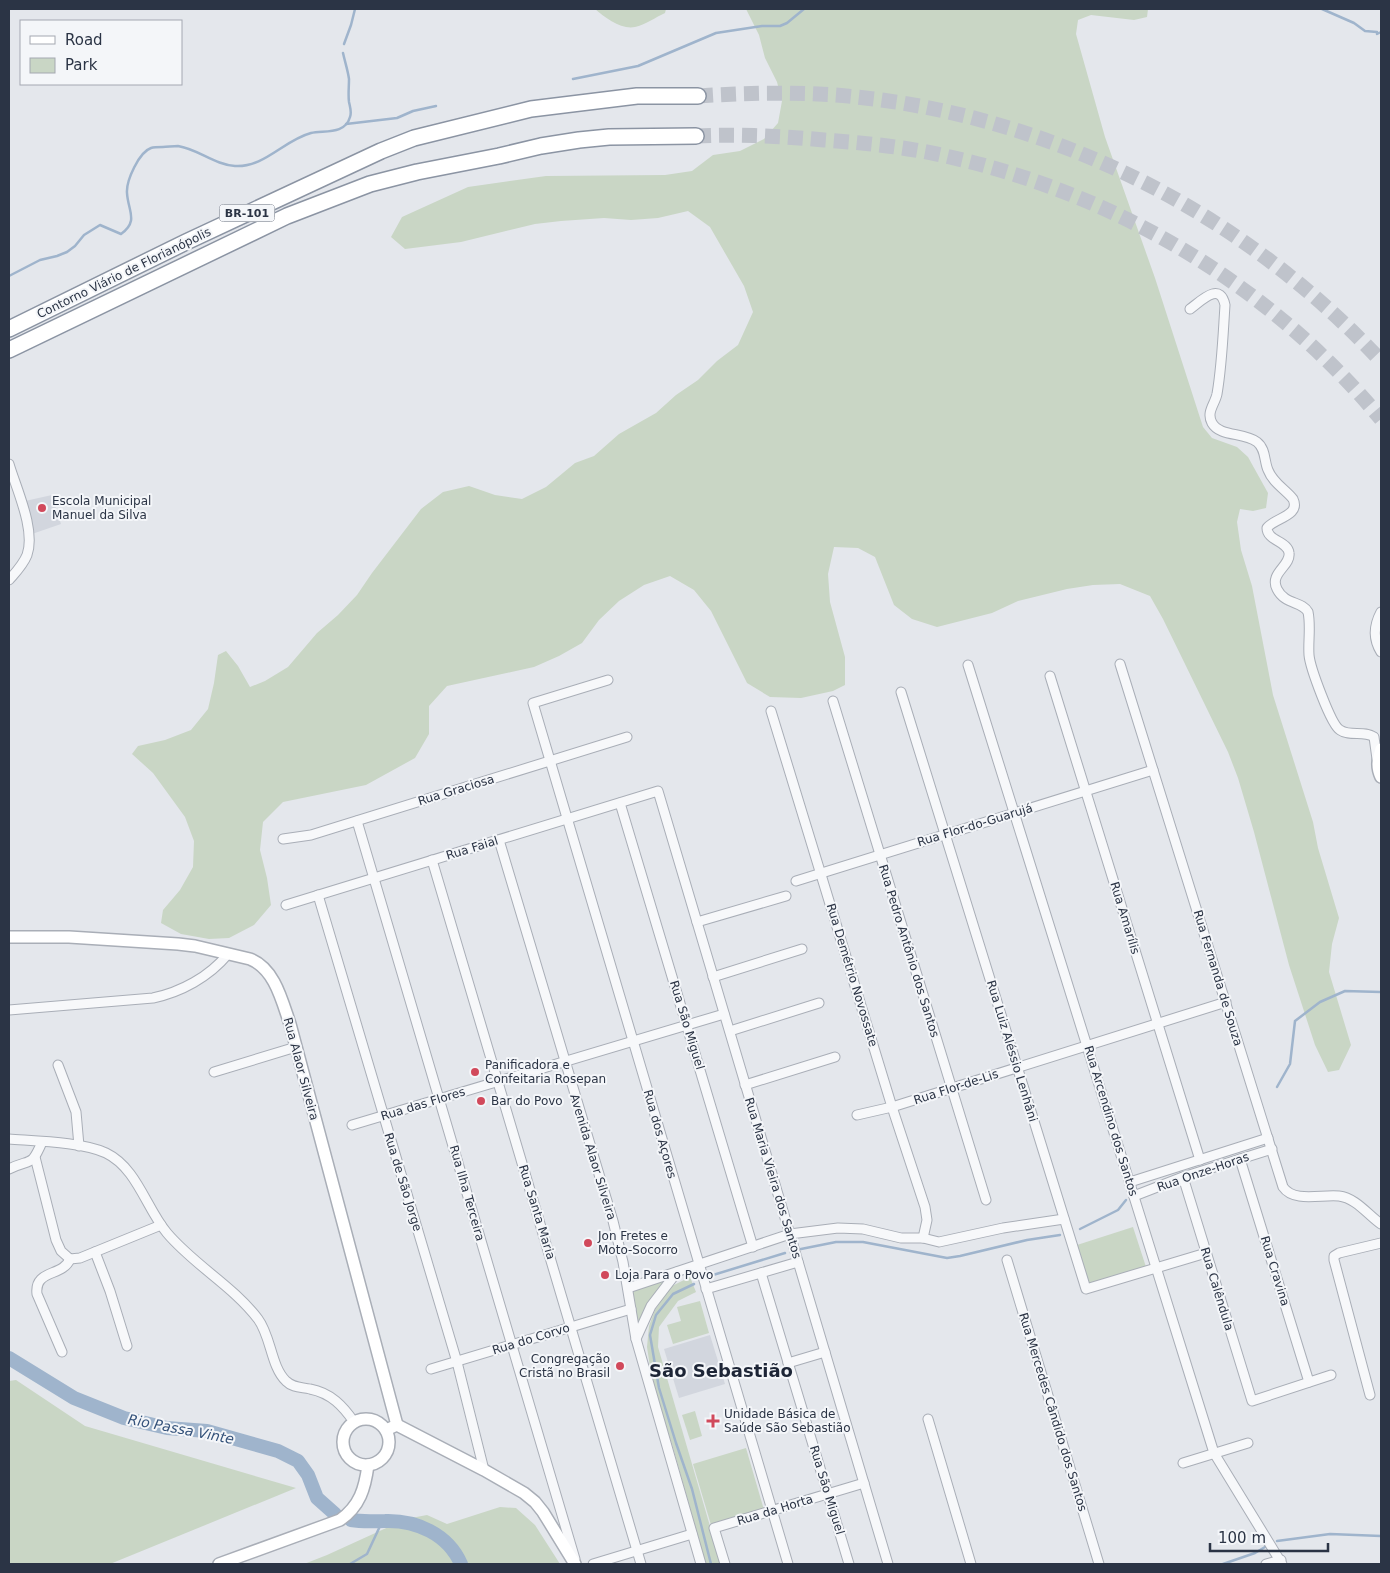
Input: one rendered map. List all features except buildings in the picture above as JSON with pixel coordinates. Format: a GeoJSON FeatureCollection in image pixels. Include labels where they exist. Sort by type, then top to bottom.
{"type":"FeatureCollection","features":[{"type":"Feature","properties":{"kind":"highway","name":"Contorno Viário de Florianópolis"},"geometry":{"type":"LineString","coordinates":[[11,328],[186,242],[380,151],[414,138],[532,109],[637,96],[698,96]]}},
{"type":"Feature","properties":{"kind":"highway","name":"Contorno Viário de Florianópolis"},"geometry":{"type":"LineString","coordinates":[[14,347],[287,216],[370,184],[417,172],[579,140],[609,137],[696,136]]}},
{"type":"Feature","properties":{"kind":"street"},"geometry":{"type":"LineString","coordinates":[[1190,309],[1204,298],[1214,294],[1219,294],[1223,298],[1225,305],[1220,372],[1216,398],[1210,410],[1212,423],[1222,431],[1251,438],[1258,443],[1263,450],[1268,470],[1272,477],[1295,503],[1294,509],[1290,513],[1269,524],[1267,528],[1269,536],[1288,549],[1289,553],[1289,558],[1275,581],[1277,588],[1287,600],[1303,606],[1308,612],[1309,658],[1314,676],[1336,726],[1341,731],[1368,734],[1374,737],[1378,770],[1381,776]]}},
{"type":"Feature","properties":{"kind":"street"},"geometry":{"type":"LineString","coordinates":[[9,465],[27,522],[30,538],[28,553],[23,563],[9,580]]}},
{"type":"Feature","properties":{"kind":"street"},"geometry":{"type":"LineString","coordinates":[[1381,612],[1375,631],[1377,646],[1381,652]]}},
{"type":"Feature","properties":{"kind":"street","name":"Rua Arcendino dos Santos"},"geometry":{"type":"LineString","coordinates":[[968,664],[1214,1453],[1281,1562]]}},
{"type":"Feature","properties":{"kind":"street","name":"Rua Fernanda de Souza"},"geometry":{"type":"LineString","coordinates":[[1120,664],[1283,1187],[1292,1195],[1347,1198],[1381,1224]]}},
{"type":"Feature","properties":{"kind":"street","name":"Rua Amarílis"},"geometry":{"type":"LineString","coordinates":[[1050,676],[1200,1160]]}},
{"type":"Feature","properties":{"kind":"street","name":"Rua dos Açores"},"geometry":{"type":"LineString","coordinates":[[608,680],[533,703],[788,1564]]}},
{"type":"Feature","properties":{"kind":"street","name":"Rua Luiz Aléssio Lenhâni"},"geometry":{"type":"LineString","coordinates":[[901,692],[1086,1289],[1206,1252]]}},
{"type":"Feature","properties":{"kind":"street","name":"Rua Pedro Antônio dos Santos"},"geometry":{"type":"LineString","coordinates":[[833,701],[986,1200]]}},
{"type":"Feature","properties":{"kind":"street","name":"Rua Demétrio Novossate"},"geometry":{"type":"LineString","coordinates":[[771,711],[892,1107],[925,1207],[928,1220],[923,1238]]}},
{"type":"Feature","properties":{"kind":"street","name":"Rua Graciosa"},"geometry":{"type":"LineString","coordinates":[[283,839],[300,838],[627,737]]}},
{"type":"Feature","properties":{"kind":"street"},"geometry":{"type":"LineString","coordinates":[[1377,762],[1381,749]]}},
{"type":"Feature","properties":{"kind":"street","name":"Rua Flor-do-Guarujá"},"geometry":{"type":"LineString","coordinates":[[796,881],[1153,770]]}},
{"type":"Feature","properties":{"kind":"street","name":"Rua Faial"},"geometry":{"type":"LineString","coordinates":[[286,905],[658,791]]}},
{"type":"Feature","properties":{"kind":"street","name":"Rua Maria Vieira dos Santos"},"geometry":{"type":"LineString","coordinates":[[658,791],[888,1564]]}},
{"type":"Feature","properties":{"kind":"street","name":"Rua São Miguel"},"geometry":{"type":"LineString","coordinates":[[620,803],[753,1246]]}},
{"type":"Feature","properties":{"kind":"street","name":"Rua Ilha Terceira"},"geometry":{"type":"LineString","coordinates":[[357,821],[576,1564]]}},
{"type":"Feature","properties":{"kind":"street","name":"Avenida Alaor Silveira"},"geometry":{"type":"LineString","coordinates":[[498,840],[613,1221],[628,1288],[636,1339],[701,1564]]}},
{"type":"Feature","properties":{"kind":"street","name":"Rua Santa Maria"},"geometry":{"type":"LineString","coordinates":[[432,860],[641,1564]]}},
{"type":"Feature","properties":{"kind":"street","name":"Rua de São Jorge"},"geometry":{"type":"LineString","coordinates":[[318,895],[457,1362],[484,1470]]}},
{"type":"Feature","properties":{"kind":"street"},"geometry":{"type":"LineString","coordinates":[[697,922],[786,896]]}},
{"type":"Feature","properties":{"kind":"street","name":"Rua Alaor Silveira"},"geometry":{"type":"LineString","coordinates":[[9,937],[69,937],[195,946],[258,962],[269,974],[282,1001],[296,1048],[397,1425]]}},
{"type":"Feature","properties":{"kind":"street"},"geometry":{"type":"LineString","coordinates":[[713,977],[802,950]]}},
{"type":"Feature","properties":{"kind":"street"},"geometry":{"type":"LineString","coordinates":[[9,1010],[153,998],[165,995],[200,979],[228,954]]}},
{"type":"Feature","properties":{"kind":"street","name":"Rua Flor-de-Lis"},"geometry":{"type":"LineString","coordinates":[[857,1115],[892,1107],[1226,1002]]}},
{"type":"Feature","properties":{"kind":"street"},"geometry":{"type":"LineString","coordinates":[[730,1031],[819,1003]]}},
{"type":"Feature","properties":{"kind":"street","name":"Rua das Flores"},"geometry":{"type":"LineString","coordinates":[[352,1125],[724,1014]]}},
{"type":"Feature","properties":{"kind":"street"},"geometry":{"type":"LineString","coordinates":[[214,1072],[296,1048]]}},
{"type":"Feature","properties":{"kind":"street"},"geometry":{"type":"LineString","coordinates":[[746,1085],[835,1057]]}},
{"type":"Feature","properties":{"kind":"street"},"geometry":{"type":"LineString","coordinates":[[58,1065],[76,1112],[79,1146]]}},
{"type":"Feature","properties":{"kind":"street"},"geometry":{"type":"LineString","coordinates":[[9,1138],[79,1146],[104,1152],[114,1158],[123,1166],[161,1225],[180,1247],[259,1320],[280,1375],[286,1382],[300,1388],[323,1392],[344,1407],[354,1422]]}},
{"type":"Feature","properties":{"kind":"street","name":"Rua Onze-Horas"},"geometry":{"type":"LineString","coordinates":[[1130,1182],[1268,1138]]}},
{"type":"Feature","properties":{"kind":"street"},"geometry":{"type":"LineString","coordinates":[[9,1169],[32,1161],[42,1142]]}},
{"type":"Feature","properties":{"kind":"street","name":"Rua Onze-Horas"},"geometry":{"type":"LineString","coordinates":[[1134,1196],[1272,1149]]}},
{"type":"Feature","properties":{"kind":"street"},"geometry":{"type":"LineString","coordinates":[[35,1158],[58,1246],[70,1259]]}},
{"type":"Feature","properties":{"kind":"street","name":"Rua Cravina"},"geometry":{"type":"LineString","coordinates":[[1240,1159],[1309,1382]]}},
{"type":"Feature","properties":{"kind":"street","name":"Rua Calêndula"},"geometry":{"type":"LineString","coordinates":[[1183,1178],[1252,1401],[1309,1382]]}},
{"type":"Feature","properties":{"kind":"street"},"geometry":{"type":"LineString","coordinates":[[628,1288],[790,1234],[838,1228],[863,1230],[901,1238],[923,1238],[939,1242],[1003,1228],[1064,1219]]}},
{"type":"Feature","properties":{"kind":"street"},"geometry":{"type":"LineString","coordinates":[[70,1259],[80,1258],[161,1225]]}},
{"type":"Feature","properties":{"kind":"street"},"geometry":{"type":"LineString","coordinates":[[1370,1395],[1334,1256],[1339,1253],[1381,1243]]}},
{"type":"Feature","properties":{"kind":"street"},"geometry":{"type":"LineString","coordinates":[[95,1252],[110,1291],[127,1346]]}},
{"type":"Feature","properties":{"kind":"street"},"geometry":{"type":"LineString","coordinates":[[62,1352],[36,1288],[41,1279],[64,1268],[70,1259]]}},
{"type":"Feature","properties":{"kind":"street","name":"Rua Mercedes Cândido dos Santos"},"geometry":{"type":"LineString","coordinates":[[1007,1260],[1099,1564]]}},
{"type":"Feature","properties":{"kind":"street"},"geometry":{"type":"LineString","coordinates":[[706,1289],[798,1262]]}},
{"type":"Feature","properties":{"kind":"street"},"geometry":{"type":"LineString","coordinates":[[636,1339],[651,1306],[677,1272]]}},
{"type":"Feature","properties":{"kind":"street","name":"Rua São Miguel"},"geometry":{"type":"LineString","coordinates":[[761,1273],[849,1564]]}},
{"type":"Feature","properties":{"kind":"street","name":"Rua do Corvo"},"geometry":{"type":"LineString","coordinates":[[431,1369],[631,1309]]}},
{"type":"Feature","properties":{"kind":"street"},"geometry":{"type":"LineString","coordinates":[[788,1363],[825,1352]]}},
{"type":"Feature","properties":{"kind":"street"},"geometry":{"type":"LineString","coordinates":[[1309,1382],[1331,1375]]}},
{"type":"Feature","properties":{"kind":"street"},"geometry":{"type":"LineString","coordinates":[[363,1419],[372,1420],[380,1423],[386,1430],[389,1443],[381,1459],[368,1464],[355,1462],[348,1455],[344,1447],[345,1433],[354,1422],[363,1419]]}},
{"type":"Feature","properties":{"kind":"street"},"geometry":{"type":"LineString","coordinates":[[928,1419],[971,1564]]}},
{"type":"Feature","properties":{"kind":"street"},"geometry":{"type":"LineString","coordinates":[[386,1430],[397,1425],[524,1493],[535,1502],[576,1564]]}},
{"type":"Feature","properties":{"kind":"street"},"geometry":{"type":"LineString","coordinates":[[1183,1463],[1248,1443]]}},
{"type":"Feature","properties":{"kind":"street"},"geometry":{"type":"LineString","coordinates":[[219,1564],[340,1520],[352,1511],[360,1499],[365,1486],[368,1464]]}},
{"type":"Feature","properties":{"kind":"street","name":"Rua da Horta"},"geometry":{"type":"LineString","coordinates":[[725,1564],[714,1528],[864,1482]]}},
{"type":"Feature","properties":{"kind":"street"},"geometry":{"type":"LineString","coordinates":[[593,1564],[692,1534]]}},
{"type":"Feature","properties":{"kind":"street"},"geometry":{"type":"LineString","coordinates":[[1266,1564],[1281,1562]]}},
{"type":"Feature","properties":{"kind":"shaded area","name":"Escola Municipal Manuel da Silva"},"geometry":{"type":"Polygon","coordinates":[[[52,495],[61,524],[32,534],[25,501],[52,495]]]}},
{"type":"Feature","properties":{"kind":"shaded area"},"geometry":{"type":"Polygon","coordinates":[[[710,1335],[725,1384],[679,1398],[664,1349],[710,1335]]]}},
{"type":"Feature","properties":{"kind":"green space"},"geometry":{"type":"Polygon","coordinates":[[[595,9],[666,9],[665,13],[647,23],[635,27],[625,27],[595,9]]]}},
{"type":"Feature","properties":{"kind":"green space"},"geometry":{"type":"Polygon","coordinates":[[[746,9],[1148,9],[1147,17],[1134,20],[1091,15],[1078,20],[1076,34],[1105,137],[1155,278],[1203,427],[1212,438],[1237,447],[1248,457],[1268,493],[1266,508],[1253,511],[1240,509],[1237,522],[1241,550],[1252,586],[1273,695],[1313,822],[1318,848],[1339,918],[1332,944],[1329,972],[1351,1045],[1339,1070],[1328,1072],[1315,1045],[1289,965],[1238,778],[1228,752],[1150,596],[1120,584],[1093,585],[1067,589],[1018,601],[992,613],[937,627],[912,619],[894,605],[875,557],[858,548],[834,547],[828,574],[830,602],[845,657],[845,685],[833,691],[801,698],[770,697],[747,683],[711,611],[694,590],[670,576],[644,585],[619,601],[599,620],[582,643],[559,656],[534,667],[447,686],[429,706],[429,734],[415,758],[366,785],[283,802],[263,822],[260,850],[271,905],[254,925],[229,938],[209,939],[181,934],[161,923],[163,910],[180,890],[193,867],[194,841],[185,817],[153,773],[132,754],[138,746],[165,740],[191,730],[208,709],[218,655],[226,651],[238,666],[250,687],[265,681],[288,667],[317,633],[357,595],[421,509],[443,492],[469,486],[495,495],[522,499],[546,487],[575,463],[594,456],[619,434],[656,413],[676,395],[698,380],[717,361],[738,345],[753,312],[744,286],[710,227],[688,211],[658,218],[631,220],[604,218],[535,224],[461,242],[405,249],[391,237],[402,217],[468,187],[546,176],[665,175],[692,171],[713,155],[740,151],[764,139],[778,123],[782,101],[777,82],[765,58],[759,35],[746,9]]]}},
{"type":"Feature","properties":{"kind":"green space"},"geometry":{"type":"Polygon","coordinates":[[[1133,1227],[1146,1267],[1090,1285],[1077,1245],[1133,1227]]]}},
{"type":"Feature","properties":{"kind":"green space"},"geometry":{"type":"Polygon","coordinates":[[[690,1277],[696,1292],[678,1301],[659,1327],[658,1347],[721,1564],[706,1564],[672,1444],[653,1387],[647,1347],[649,1326],[655,1310],[670,1287],[690,1277]]]}},
{"type":"Feature","properties":{"kind":"green space"},"geometry":{"type":"Polygon","coordinates":[[[666,1280],[639,1323],[637,1324],[632,1289],[666,1280]]]}},
{"type":"Feature","properties":{"kind":"green space"},"geometry":{"type":"Polygon","coordinates":[[[700,1301],[709,1333],[673,1344],[667,1325],[681,1321],[677,1307],[700,1301]]]}},
{"type":"Feature","properties":{"kind":"green space"},"geometry":{"type":"Polygon","coordinates":[[[16,1380],[85,1426],[296,1488],[110,1564],[9,1564],[9,1381],[16,1380]]]}},
{"type":"Feature","properties":{"kind":"green space"},"geometry":{"type":"Polygon","coordinates":[[[695,1411],[702,1436],[690,1440],[682,1415],[695,1411]]]}},
{"type":"Feature","properties":{"kind":"green space"},"geometry":{"type":"Polygon","coordinates":[[[746,1448],[764,1510],[711,1525],[693,1464],[746,1448]]]}},
{"type":"Feature","properties":{"kind":"green space"},"geometry":{"type":"Polygon","coordinates":[[[500,1507],[516,1508],[535,1525],[560,1564],[304,1564],[406,1519],[427,1515],[447,1524],[500,1507]]]}},
{"type":"Feature","properties":{"kind":"waterway","name":"Rio Passa Vinte"},"geometry":{"type":"LineString","coordinates":[[344,44],[355,9]]}},
{"type":"Feature","properties":{"kind":"waterway"},"geometry":{"type":"LineString","coordinates":[[573,79],[638,66],[716,33],[762,26],[780,26],[787,23],[804,9]]}},
{"type":"Feature","properties":{"kind":"waterway"},"geometry":{"type":"LineString","coordinates":[[1322,9],[1354,23],[1365,31],[1377,32],[1377,34],[1381,32]]}},
{"type":"Feature","properties":{"kind":"waterway","name":"Rio Passa Vinte"},"geometry":{"type":"LineString","coordinates":[[9,276],[40,260],[67,252],[84,235],[100,225],[121,234],[130,225],[131,220],[127,193],[129,181],[138,161],[151,148],[178,146],[193,150],[220,163],[235,166],[245,165],[255,163],[292,141],[311,133],[333,131],[344,127],[351,115],[351,111],[349,79],[343,53]]}},
{"type":"Feature","properties":{"kind":"waterway"},"geometry":{"type":"LineString","coordinates":[[346,124],[397,118],[413,111],[436,106]]}},
{"type":"Feature","properties":{"kind":"waterway"},"geometry":{"type":"LineString","coordinates":[[1277,1087],[1290,1064],[1295,1021],[1320,1002],[1345,991],[1381,992]]}},
{"type":"Feature","properties":{"kind":"waterway"},"geometry":{"type":"LineString","coordinates":[[1080,1229],[1118,1210],[1126,1200]]}},
{"type":"Feature","properties":{"kind":"waterway"},"geometry":{"type":"LineString","coordinates":[[801,1249],[836,1242],[863,1242],[947,1258],[1027,1240],[1060,1235]]}},
{"type":"Feature","properties":{"kind":"waterway"},"geometry":{"type":"LineString","coordinates":[[713,1275],[785,1253]]}},
{"type":"Feature","properties":{"kind":"waterway"},"geometry":{"type":"LineString","coordinates":[[694,1284],[673,1294],[656,1315],[650,1335],[659,1388],[692,1489],[711,1564]]}},
{"type":"Feature","properties":{"kind":"waterway","name":"Rio Passa Vinte"},"geometry":{"type":"LineString","coordinates":[[9,1358],[74,1398],[124,1418],[167,1428],[207,1431],[278,1451],[298,1461],[308,1475],[317,1498],[335,1514]]}},
{"type":"Feature","properties":{"kind":"waterway","name":"Rio Passa Vinte"},"geometry":{"type":"LineString","coordinates":[[351,1520],[397,1521],[419,1526],[430,1531],[448,1544],[461,1564]]}},
{"type":"Feature","properties":{"kind":"waterway"},"geometry":{"type":"LineString","coordinates":[[350,1564],[367,1554],[381,1524],[386,1520]]}},
{"type":"Feature","properties":{"kind":"waterway"},"geometry":{"type":"LineString","coordinates":[[1277,1541],[1330,1534],[1381,1536]]}},
{"type":"Feature","properties":{"kind":"waterway"},"geometry":{"type":"LineString","coordinates":[[1223,1564],[1255,1553],[1265,1547]]}},
{"type":"Feature","properties":{"kind":"tunnel"},"geometry":{"type":"LineString","coordinates":[[698,96],[767,93],[818,94],[912,105],[988,122],[1062,146],[1133,177],[1201,214],[1265,258],[1326,307],[1381,361]]}},
{"type":"Feature","properties":{"kind":"tunnel"},"geometry":{"type":"LineString","coordinates":[[696,136],[776,136],[903,148],[950,157],[1012,174],[1073,195],[1131,222],[1187,252],[1241,288],[1291,327],[1338,371],[1381,419]]}},
{"type":"Feature","properties":{"kind":"place","name":"Escola Municipal Manuel da Silva"},"geometry":{"type":"Point","coordinates":[42,508]}},
{"type":"Feature","properties":{"kind":"place","name":"Panificadora e Confeitaria Rosepan"},"geometry":{"type":"Point","coordinates":[475,1072]}},
{"type":"Feature","properties":{"kind":"place","name":"Bar do Povo"},"geometry":{"type":"Point","coordinates":[481,1101]}},
{"type":"Feature","properties":{"kind":"place","name":"Jon Fretes e Moto-Socorro"},"geometry":{"type":"Point","coordinates":[588,1243]}},
{"type":"Feature","properties":{"kind":"place","name":"Loja Para o Povo"},"geometry":{"type":"Point","coordinates":[605,1275]}},
{"type":"Feature","properties":{"kind":"place","name":"Congregação Cristã no Brasil"},"geometry":{"type":"Point","coordinates":[620,1366]}},
{"type":"Feature","properties":{"kind":"place","name":"Unidade Básica de Saúde São Sebastião"},"geometry":{"type":"Point","coordinates":[713,1421]}},
{"type":"Feature","properties":{"kind":"district","name":"São Sebastião"},"geometry":{"type":"Point","coordinates":[721,1370]}}]}
